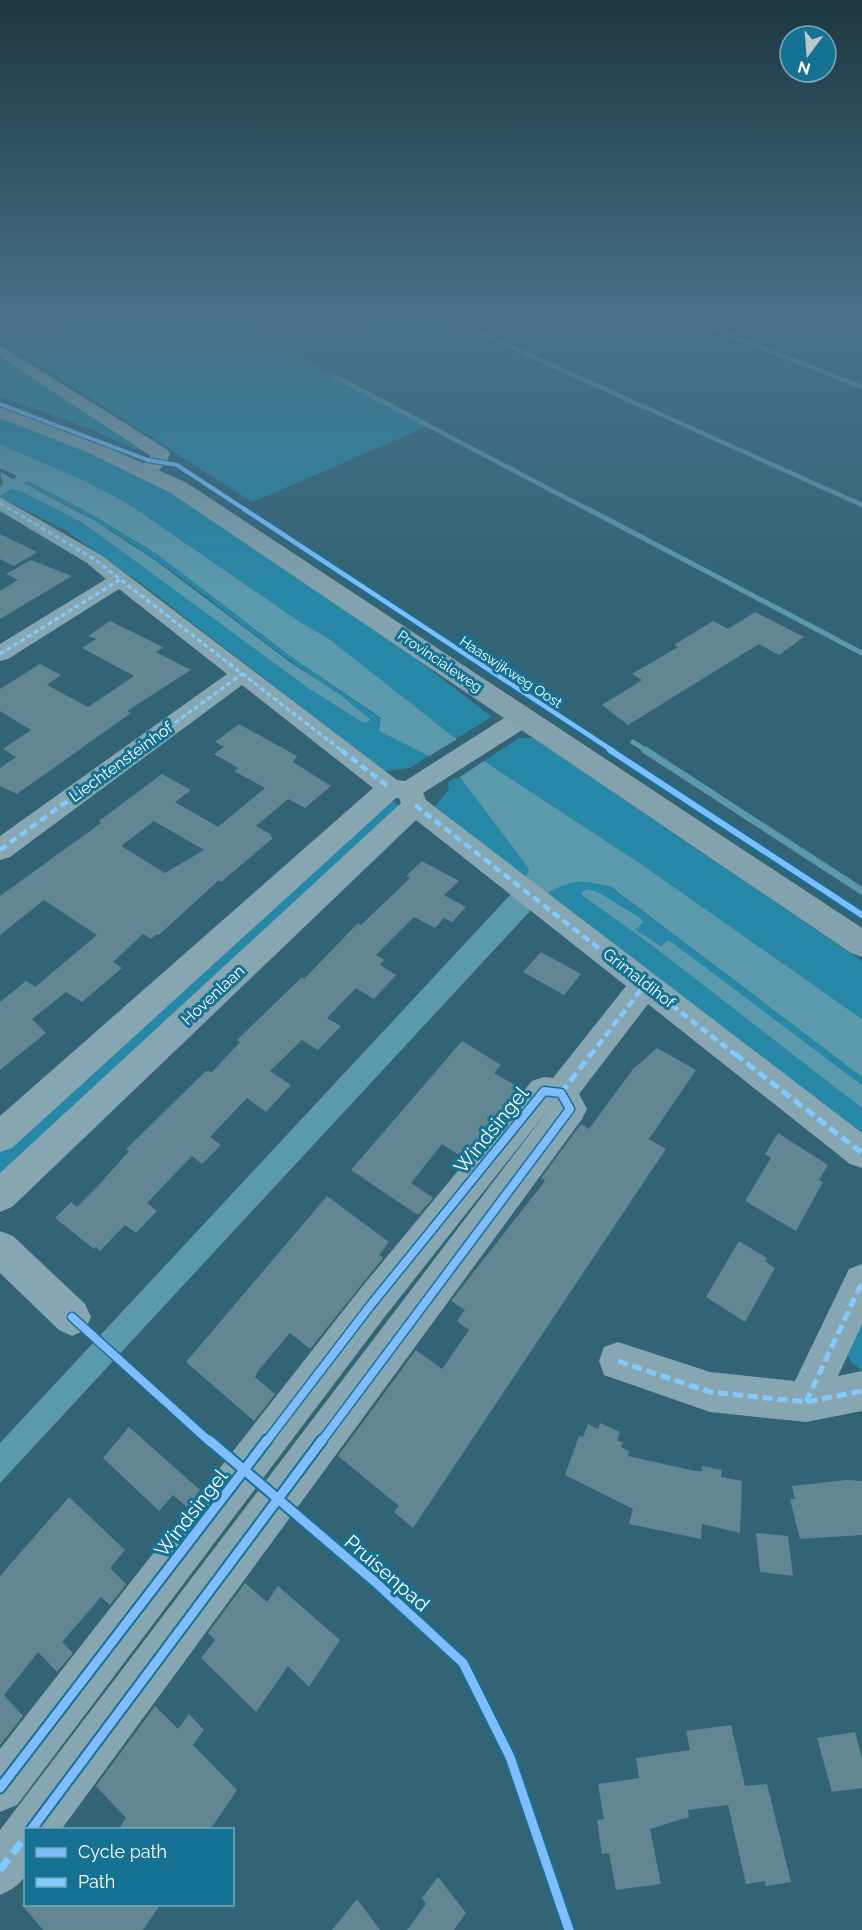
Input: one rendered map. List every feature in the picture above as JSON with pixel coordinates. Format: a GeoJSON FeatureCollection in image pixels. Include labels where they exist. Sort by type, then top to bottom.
{"type":"FeatureCollection","features":[{"type":"Feature","properties":{"kind":"main road","name":"Provincialeweg"},"geometry":{"type":"LineString","coordinates":[[0,411],[146,471],[179,488],[513,723],[862,944]]}},
{"type":"Feature","properties":{"kind":"street"},"geometry":{"type":"LineString","coordinates":[[93,410],[161,454],[158,462],[146,471]]}},
{"type":"Feature","properties":{"kind":"street"},"geometry":{"type":"LineString","coordinates":[[4,509],[94,559],[242,674],[405,794]]}},
{"type":"Feature","properties":{"kind":"street"},"geometry":{"type":"LineString","coordinates":[[0,654],[121,579]]}},
{"type":"Feature","properties":{"kind":"street","name":"Liechtensteinhof"},"geometry":{"type":"LineString","coordinates":[[0,850],[242,674]]}},
{"type":"Feature","properties":{"kind":"street","name":"Hovenlaan"},"geometry":{"type":"LineString","coordinates":[[0,1137],[405,794],[438,770],[513,723]]}},
{"type":"Feature","properties":{"kind":"street","name":"Hovenlaan"},"geometry":{"type":"LineString","coordinates":[[0,1196],[405,794]]}},
{"type":"Feature","properties":{"kind":"street","name":"Grimaldihof"},"geometry":{"type":"LineString","coordinates":[[405,794],[509,879],[646,983],[862,1153]]}},
{"type":"Feature","properties":{"kind":"street"},"geometry":{"type":"LineString","coordinates":[[32,1828],[570,1109],[561,1093],[646,983]]}},
{"type":"Feature","properties":{"kind":"street","name":"Windsingel"},"geometry":{"type":"LineString","coordinates":[[0,1788],[399,1270],[544,1090],[561,1093]]}},
{"type":"Feature","properties":{"kind":"street"},"geometry":{"type":"LineString","coordinates":[[0,1248],[72,1317]]}},
{"type":"Feature","properties":{"kind":"street"},"geometry":{"type":"LineString","coordinates":[[806,1402],[862,1282]]}},
{"type":"Feature","properties":{"kind":"street"},"geometry":{"type":"LineString","coordinates":[[618,1361],[710,1392],[806,1402],[862,1391]]}},
{"type":"Feature","properties":{"kind":"street"},"geometry":{"type":"LineString","coordinates":[[0,1870],[24,1839]]}},
{"type":"Feature","properties":{"kind":"shaded area"},"geometry":{"type":"Polygon","coordinates":[[[39,410],[81,410],[147,454],[83,426],[39,410]]]}},
{"type":"Feature","properties":{"kind":"shaded area"},"geometry":{"type":"Polygon","coordinates":[[[109,410],[402,410],[431,425],[252,502],[109,410]]]}},
{"type":"Feature","properties":{"kind":"shaded area"},"geometry":{"type":"Polygon","coordinates":[[[0,415],[134,472],[179,497],[409,653],[492,717],[455,739],[328,638],[300,622],[127,503],[83,480],[0,444],[0,415]]]}},
{"type":"Feature","properties":{"kind":"shaded area"},"geometry":{"type":"Polygon","coordinates":[[[0,444],[83,480],[127,503],[300,622],[328,638],[484,761],[644,866],[862,1019],[862,1077],[611,887],[584,882],[563,886],[545,895],[0,1483],[0,1443],[525,879],[529,869],[459,776],[429,756],[379,731],[381,718],[294,659],[157,554],[91,514],[28,481],[24,483],[95,521],[155,560],[371,720],[364,723],[308,688],[83,523],[20,491],[12,489],[0,496],[0,486],[3,484],[0,472],[13,479],[17,476],[0,468],[0,444]]]}},
{"type":"Feature","properties":{"kind":"shaded area"},"geometry":{"type":"Polygon","coordinates":[[[28,481],[91,514],[157,554],[294,659],[381,719],[379,731],[429,756],[410,768],[384,771],[147,588],[67,531],[0,497],[12,489],[20,491],[83,523],[308,688],[336,692],[155,559],[91,518],[24,483],[28,481]]]}},
{"type":"Feature","properties":{"kind":"shaded area"},"geometry":{"type":"Polygon","coordinates":[[[519,738],[533,738],[862,961],[862,1019],[644,866],[484,761],[519,738]]]}},
{"type":"Feature","properties":{"kind":"shaded area"},"geometry":{"type":"Polygon","coordinates":[[[459,776],[529,869],[525,879],[433,809],[449,789],[448,782],[459,776]]]}},
{"type":"Feature","properties":{"kind":"shaded area"},"geometry":{"type":"Polygon","coordinates":[[[385,799],[396,802],[402,809],[0,1183],[0,1147],[385,799]]]}},
{"type":"Feature","properties":{"kind":"shaded area"},"geometry":{"type":"Polygon","coordinates":[[[579,880],[610,887],[862,1077],[862,1085],[669,940],[662,947],[636,930],[642,922],[639,917],[598,892],[581,892],[583,896],[650,944],[862,1108],[862,1139],[545,895],[564,883],[579,880]]]}},
{"type":"Feature","properties":{"kind":"shaded area"},"geometry":{"type":"Polygon","coordinates":[[[588,889],[598,892],[639,917],[643,922],[636,930],[661,946],[669,940],[862,1085],[862,1108],[650,944],[583,896],[581,892],[588,889]]]}},
{"type":"Feature","properties":{"kind":"shaded area"},"geometry":{"type":"Polygon","coordinates":[[[862,1314],[862,1371],[851,1362],[845,1349],[862,1314]]]}},
{"type":"Feature","properties":{"kind":"pier"},"geometry":{"type":"Polygon","coordinates":[[[459,738],[487,759],[457,779],[426,758],[459,738]]]}},
{"type":"Feature","properties":{"kind":"building"},"geometry":{"type":"Polygon","coordinates":[[[0,534],[37,552],[14,566],[0,559],[0,534]]]}},
{"type":"Feature","properties":{"kind":"building"},"geometry":{"type":"Polygon","coordinates":[[[31,560],[72,576],[0,619],[0,591],[18,580],[6,574],[31,560]]]}},
{"type":"Feature","properties":{"kind":"building"},"geometry":{"type":"Polygon","coordinates":[[[755,612],[804,637],[779,655],[759,644],[628,725],[602,705],[642,680],[632,674],[678,647],[674,645],[713,621],[728,629],[755,612]]]}},
{"type":"Feature","properties":{"kind":"building"},"geometry":{"type":"Polygon","coordinates":[[[110,621],[163,647],[156,652],[191,670],[127,711],[131,713],[17,794],[0,786],[0,768],[16,757],[3,749],[31,730],[0,711],[0,689],[40,664],[61,675],[47,685],[88,707],[134,676],[82,648],[96,639],[88,636],[110,621]]]}},
{"type":"Feature","properties":{"kind":"building"},"geometry":{"type":"Polygon","coordinates":[[[239,724],[297,756],[293,762],[331,786],[305,808],[288,799],[256,826],[272,835],[270,836],[273,838],[221,882],[219,880],[159,935],[151,939],[143,934],[113,962],[122,968],[82,1002],[66,992],[32,1019],[46,1033],[0,1070],[0,1002],[26,981],[35,987],[97,935],[44,900],[0,935],[0,896],[101,823],[99,821],[162,774],[191,790],[175,802],[218,827],[265,788],[234,771],[238,768],[214,754],[224,747],[215,742],[239,724]],[[154,821],[121,846],[165,873],[204,850],[154,821]]]}},
{"type":"Feature","properties":{"kind":"building"},"geometry":{"type":"Polygon","coordinates":[[[422,861],[459,881],[444,895],[466,907],[452,922],[444,918],[435,928],[414,917],[376,955],[384,960],[380,965],[396,975],[374,999],[356,988],[327,1018],[341,1026],[318,1050],[302,1040],[270,1071],[291,1085],[266,1112],[247,1098],[210,1137],[221,1145],[202,1164],[192,1156],[147,1203],[157,1211],[136,1233],[125,1225],[100,1251],[96,1247],[94,1249],[55,1218],[71,1202],[77,1207],[129,1151],[126,1149],[206,1071],[212,1072],[240,1042],[237,1040],[302,977],[304,979],[358,923],[361,925],[410,878],[406,876],[422,861]]]}},
{"type":"Feature","properties":{"kind":"building"},"geometry":{"type":"Polygon","coordinates":[[[541,952],[581,974],[564,995],[523,972],[541,952]]]}},
{"type":"Feature","properties":{"kind":"building"},"geometry":{"type":"Polygon","coordinates":[[[462,1041],[501,1065],[494,1073],[522,1089],[465,1159],[442,1144],[411,1183],[433,1198],[418,1215],[351,1170],[462,1041]]]}},
{"type":"Feature","properties":{"kind":"building"},"geometry":{"type":"Polygon","coordinates":[[[657,1048],[696,1070],[649,1139],[666,1149],[413,1528],[394,1512],[399,1506],[338,1456],[416,1350],[442,1369],[469,1330],[457,1321],[465,1310],[451,1301],[545,1181],[541,1178],[581,1124],[589,1129],[633,1069],[657,1048]]]}},
{"type":"Feature","properties":{"kind":"building"},"geometry":{"type":"Polygon","coordinates":[[[778,1133],[828,1165],[819,1180],[823,1182],[796,1231],[745,1201],[771,1158],[765,1154],[778,1133]]]}},
{"type":"Feature","properties":{"kind":"building"},"geometry":{"type":"Polygon","coordinates":[[[327,1196],[389,1242],[379,1255],[383,1258],[310,1349],[290,1333],[258,1371],[255,1377],[275,1394],[254,1421],[186,1362],[327,1196]]]}},
{"type":"Feature","properties":{"kind":"building"},"geometry":{"type":"Polygon","coordinates":[[[739,1241],[767,1258],[765,1261],[775,1268],[745,1322],[706,1297],[739,1241]]]}},
{"type":"Feature","properties":{"kind":"building"},"geometry":{"type":"Polygon","coordinates":[[[600,1423],[620,1432],[617,1441],[623,1442],[621,1447],[629,1451],[628,1456],[695,1471],[702,1471],[702,1466],[722,1470],[721,1477],[742,1481],[740,1533],[702,1524],[701,1539],[629,1524],[633,1509],[565,1475],[579,1436],[583,1437],[588,1424],[598,1429],[600,1423]]]}},
{"type":"Feature","properties":{"kind":"building"},"geometry":{"type":"Polygon","coordinates":[[[129,1427],[200,1490],[187,1507],[173,1495],[159,1511],[103,1458],[129,1427]]]}},
{"type":"Feature","properties":{"kind":"building"},"geometry":{"type":"Polygon","coordinates":[[[847,1480],[862,1481],[862,1535],[800,1539],[790,1499],[795,1499],[792,1486],[847,1480]]]}},
{"type":"Feature","properties":{"kind":"building"},"geometry":{"type":"Polygon","coordinates":[[[69,1497],[125,1550],[110,1568],[126,1584],[110,1605],[101,1597],[62,1642],[73,1653],[57,1672],[38,1652],[4,1695],[23,1716],[0,1745],[0,1576],[69,1497]]]}},
{"type":"Feature","properties":{"kind":"building"},"geometry":{"type":"Polygon","coordinates":[[[756,1533],[788,1536],[793,1576],[760,1572],[756,1533]]]}},
{"type":"Feature","properties":{"kind":"building"},"geometry":{"type":"Polygon","coordinates":[[[245,1583],[267,1602],[278,1586],[340,1640],[309,1687],[288,1666],[256,1712],[201,1658],[215,1640],[208,1633],[245,1583]]]}},
{"type":"Feature","properties":{"kind":"building"},"geometry":{"type":"Polygon","coordinates":[[[155,1706],[178,1729],[189,1714],[204,1730],[193,1745],[237,1790],[211,1828],[119,1828],[126,1818],[96,1786],[155,1706]]]}},
{"type":"Feature","properties":{"kind":"building"},"geometry":{"type":"Polygon","coordinates":[[[731,1725],[745,1786],[767,1784],[791,1882],[766,1886],[765,1881],[746,1884],[728,1805],[688,1810],[689,1817],[650,1829],[661,1884],[616,1890],[609,1853],[602,1854],[597,1820],[604,1819],[598,1784],[639,1778],[636,1758],[690,1750],[686,1731],[731,1725]]]}},
{"type":"Feature","properties":{"kind":"building"},"geometry":{"type":"Polygon","coordinates":[[[855,1732],[862,1758],[862,1788],[832,1792],[817,1738],[855,1732]]]}},
{"type":"Feature","properties":{"kind":"building"},"geometry":{"type":"Polygon","coordinates":[[[438,1877],[466,1913],[454,1930],[407,1930],[426,1904],[422,1898],[438,1877]]]}},
{"type":"Feature","properties":{"kind":"building"},"geometry":{"type":"Polygon","coordinates":[[[357,1899],[380,1930],[332,1930],[357,1899]]]}},
{"type":"Feature","properties":{"kind":"building"},"geometry":{"type":"Polygon","coordinates":[[[22,1905],[159,1906],[143,1930],[43,1930],[22,1905]]]}},
{"type":"Feature","properties":{"kind":"waterway"},"geometry":{"type":"LineString","coordinates":[[399,410],[591,511]]}},
{"type":"Feature","properties":{"kind":"waterway"},"geometry":{"type":"LineString","coordinates":[[651,410],[862,505]]}},
{"type":"Feature","properties":{"kind":"waterway"},"geometry":{"type":"LineString","coordinates":[[588,509],[862,653]]}},
{"type":"Feature","properties":{"kind":"waterway"},"geometry":{"type":"LineString","coordinates":[[633,742],[647,751]]}},
{"type":"Feature","properties":{"kind":"waterway"},"geometry":{"type":"LineString","coordinates":[[645,750],[862,891]]}},
{"type":"Feature","properties":{"kind":"marked path"},"geometry":{"type":"LineString","coordinates":[[0,503],[94,559],[390,788]]}},
{"type":"Feature","properties":{"kind":"marked path"},"geometry":{"type":"LineString","coordinates":[[0,654],[121,579]]}},
{"type":"Feature","properties":{"kind":"marked path"},"geometry":{"type":"LineString","coordinates":[[0,850],[242,674]]}},
{"type":"Feature","properties":{"kind":"marked path"},"geometry":{"type":"LineString","coordinates":[[415,805],[862,1153]]}},
{"type":"Feature","properties":{"kind":"marked path"},"geometry":{"type":"LineString","coordinates":[[561,1093],[646,983]]}},
{"type":"Feature","properties":{"kind":"marked path"},"geometry":{"type":"LineString","coordinates":[[806,1402],[862,1282]]}},
{"type":"Feature","properties":{"kind":"marked path"},"geometry":{"type":"LineString","coordinates":[[618,1361],[710,1392],[806,1402],[862,1391]]}},
{"type":"Feature","properties":{"kind":"marked path"},"geometry":{"type":"LineString","coordinates":[[0,1870],[24,1839]]}},
{"type":"Feature","properties":{"kind":"cycle path","name":"Haaswijkweg Oost"},"geometry":{"type":"LineString","coordinates":[[16,410],[148,460],[177,465],[862,915]]}},
{"type":"Feature","properties":{"kind":"cycle path"},"geometry":{"type":"LineString","coordinates":[[0,1788],[370,1306],[544,1091],[561,1093],[570,1109],[32,1828]]}},
{"type":"Feature","properties":{"kind":"cycle path","name":"Pruisenpad"},"geometry":{"type":"LineString","coordinates":[[72,1317],[244,1472],[374,1581],[463,1663],[510,1757],[569,1930]]}}]}
